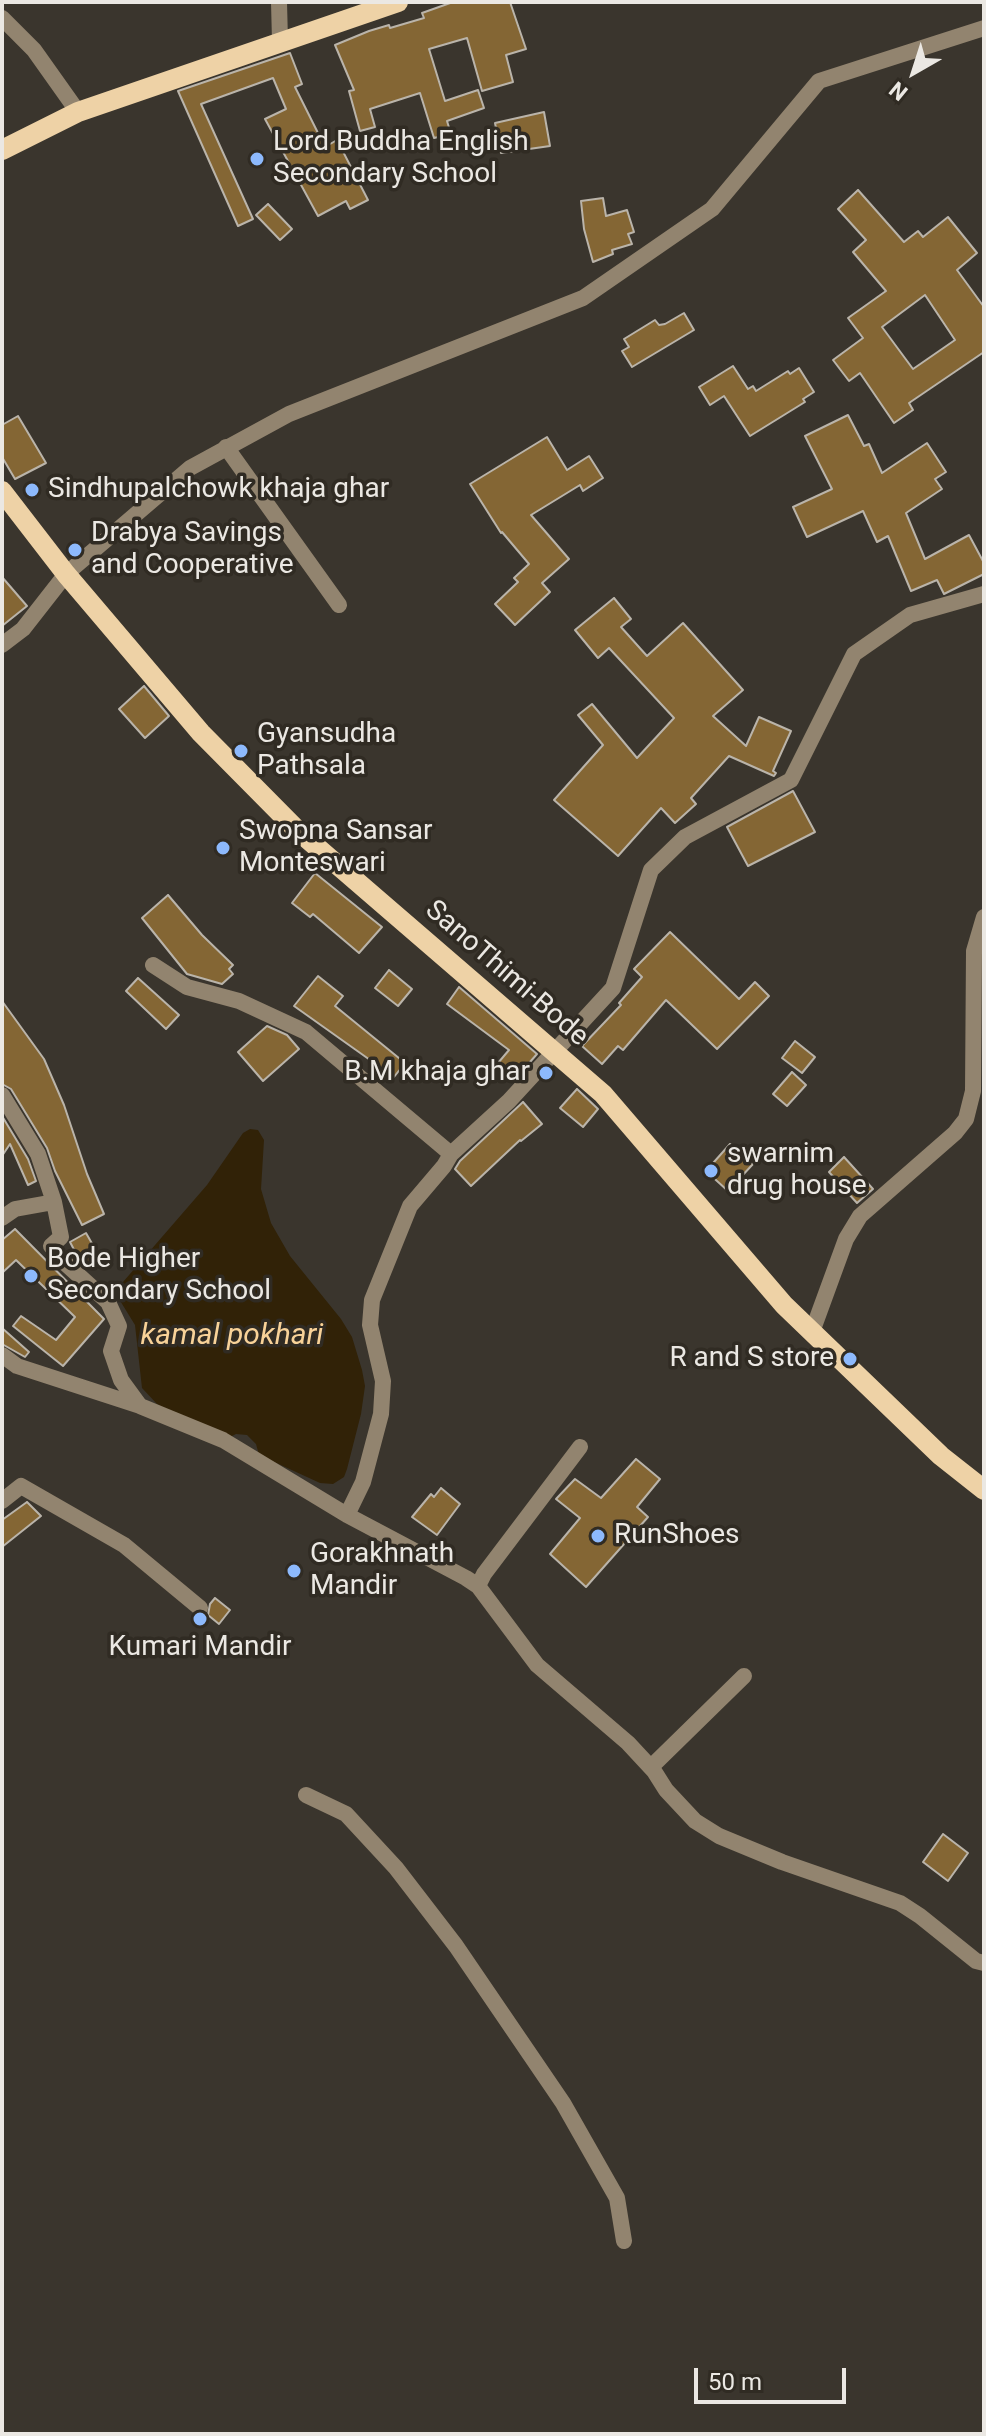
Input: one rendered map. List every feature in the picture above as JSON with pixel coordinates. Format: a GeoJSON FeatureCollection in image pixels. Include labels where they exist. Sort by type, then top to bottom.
{"type":"FeatureCollection","features":[{"type":"Feature","properties":{"kind":"main road"},"geometry":{"type":"LineString","coordinates":[[2,150],[78,112],[398,2]]}},
{"type":"Feature","properties":{"kind":"main road","name":"SanoThimi-Bode"},"geometry":{"type":"LineString","coordinates":[[2,491],[66,574],[201,733],[297,830],[603,1094],[784,1305],[941,1456],[984,1490]]}},
{"type":"Feature","properties":{"kind":"street"},"geometry":{"type":"LineString","coordinates":[[279,2],[280,41]]}},
{"type":"Feature","properties":{"kind":"street"},"geometry":{"type":"LineString","coordinates":[[2,18],[34,50],[78,112]]}},
{"type":"Feature","properties":{"kind":"street"},"geometry":{"type":"LineString","coordinates":[[2,645],[23,629],[66,574],[190,468],[289,414],[583,298],[712,209],[819,81],[984,28]]}},
{"type":"Feature","properties":{"kind":"street"},"geometry":{"type":"LineString","coordinates":[[226,447],[339,605]]}},
{"type":"Feature","properties":{"kind":"street"},"geometry":{"type":"LineString","coordinates":[[347,1515],[363,1482],[381,1414],[383,1381],[370,1325],[372,1300],[410,1206],[451,1154],[509,1101],[613,988],[651,870],[685,837],[791,780],[854,654],[910,615],[984,594]]}},
{"type":"Feature","properties":{"kind":"street"},"geometry":{"type":"LineString","coordinates":[[812,1332],[846,1239],[860,1216],[955,1133],[966,1119],[973,1091],[974,951],[984,917]]}},
{"type":"Feature","properties":{"kind":"street"},"geometry":{"type":"LineString","coordinates":[[153,965],[187,987],[239,1001],[306,1032],[451,1154]]}},
{"type":"Feature","properties":{"kind":"street"},"geometry":{"type":"LineString","coordinates":[[2,1095],[38,1154],[54,1202],[61,1237],[51,1246],[108,1302],[119,1326],[111,1351],[121,1380],[140,1406]]}},
{"type":"Feature","properties":{"kind":"street"},"geometry":{"type":"LineString","coordinates":[[2,1218],[15,1209],[54,1202]]}},
{"type":"Feature","properties":{"kind":"street"},"geometry":{"type":"LineString","coordinates":[[2,1355],[17,1366],[140,1406],[223,1440],[347,1515],[478,1586],[537,1665],[628,1743],[695,1821],[719,1836],[782,1862],[900,1903],[976,1961],[984,1963]]}},
{"type":"Feature","properties":{"kind":"street"},"geometry":{"type":"LineString","coordinates":[[478,1586],[580,1447]]}},
{"type":"Feature","properties":{"kind":"street"},"geometry":{"type":"LineString","coordinates":[[2,1501],[21,1486],[124,1545],[200,1608]]}},
{"type":"Feature","properties":{"kind":"street"},"geometry":{"type":"LineString","coordinates":[[651,1767],[744,1676]]}},
{"type":"Feature","properties":{"kind":"street"},"geometry":{"type":"LineString","coordinates":[[306,1795],[346,1814],[396,1868],[456,1946],[563,2103],[602,2171],[617,2198],[624,2241]]}},
{"type":"Feature","properties":{"kind":"water","name":"kamal pokhari"},"geometry":{"type":"Polygon","coordinates":[[[250,1129],[258,1130],[264,1140],[261,1189],[271,1223],[290,1256],[341,1319],[352,1337],[362,1370],[365,1386],[361,1414],[344,1477],[333,1484],[320,1483],[259,1455],[256,1444],[247,1435],[236,1434],[226,1439],[157,1404],[142,1388],[135,1325],[119,1299],[123,1282],[207,1185],[243,1133],[250,1129]]]}},
{"type":"Feature","properties":{"kind":"building"},"geometry":{"type":"Polygon","coordinates":[[[453,2],[510,2],[526,49],[506,55],[513,82],[482,91],[467,38],[429,49],[445,101],[478,90],[484,108],[447,121],[451,134],[434,138],[420,93],[370,109],[375,127],[360,131],[349,91],[354,90],[335,45],[369,31],[424,18],[422,13],[453,2]]]}},
{"type":"Feature","properties":{"kind":"building"},"geometry":{"type":"Polygon","coordinates":[[[290,53],[302,84],[295,87],[325,147],[337,140],[368,200],[350,209],[346,201],[318,216],[265,119],[286,109],[273,78],[201,104],[253,219],[238,226],[178,91],[290,53]]]}},
{"type":"Feature","properties":{"kind":"building"},"geometry":{"type":"Polygon","coordinates":[[[544,112],[550,146],[501,153],[495,123],[544,112]]]}},
{"type":"Feature","properties":{"kind":"building"},"geometry":{"type":"Polygon","coordinates":[[[858,190],[904,242],[918,231],[923,237],[948,217],[977,253],[957,270],[984,307],[984,352],[909,403],[913,410],[894,423],[860,373],[849,381],[833,360],[863,338],[848,318],[886,291],[853,252],[866,240],[838,209],[858,190]],[[925,295],[882,327],[913,369],[955,340],[925,295]]]}},
{"type":"Feature","properties":{"kind":"building"},"geometry":{"type":"Polygon","coordinates":[[[603,198],[606,216],[627,210],[634,232],[628,234],[632,244],[612,250],[613,254],[593,262],[584,229],[581,201],[603,198]]]}},
{"type":"Feature","properties":{"kind":"building"},"geometry":{"type":"Polygon","coordinates":[[[268,204],[292,229],[280,240],[256,215],[268,204]]]}},
{"type":"Feature","properties":{"kind":"building"},"geometry":{"type":"Polygon","coordinates":[[[684,313],[694,330],[632,367],[622,351],[629,347],[624,339],[655,320],[659,325],[665,324],[684,313]]]}},
{"type":"Feature","properties":{"kind":"building"},"geometry":{"type":"Polygon","coordinates":[[[733,366],[748,389],[753,386],[756,391],[788,371],[790,374],[799,368],[814,392],[803,399],[805,402],[750,436],[724,396],[710,405],[699,387],[733,366]]]}},
{"type":"Feature","properties":{"kind":"building"},"geometry":{"type":"Polygon","coordinates":[[[848,415],[864,446],[869,444],[882,473],[927,443],[946,472],[935,479],[942,489],[906,513],[925,559],[969,535],[984,563],[984,574],[944,594],[937,580],[911,591],[888,536],[877,542],[863,511],[807,537],[793,507],[832,489],[805,436],[848,415]]]}},
{"type":"Feature","properties":{"kind":"building"},"geometry":{"type":"Polygon","coordinates":[[[18,416],[46,463],[15,479],[2,457],[2,425],[18,416]]]}},
{"type":"Feature","properties":{"kind":"building"},"geometry":{"type":"Polygon","coordinates":[[[547,437],[567,470],[589,456],[603,478],[583,491],[580,485],[531,515],[569,559],[542,583],[550,592],[515,625],[495,604],[518,582],[514,578],[529,564],[501,533],[470,484],[547,437]]]}},
{"type":"Feature","properties":{"kind":"building"},"geometry":{"type":"Polygon","coordinates":[[[2,577],[27,606],[2,626],[2,577]]]}},
{"type":"Feature","properties":{"kind":"building"},"geometry":{"type":"Polygon","coordinates":[[[614,598],[631,619],[621,627],[647,656],[683,623],[743,690],[713,716],[746,746],[759,717],[791,731],[773,771],[776,773],[774,776],[729,756],[691,798],[696,804],[675,823],[661,808],[618,856],[554,800],[603,745],[578,715],[592,704],[637,758],[674,718],[609,648],[598,658],[575,630],[614,598]]]}},
{"type":"Feature","properties":{"kind":"building"},"geometry":{"type":"Polygon","coordinates":[[[144,686],[169,716],[145,738],[119,709],[144,686]]]}},
{"type":"Feature","properties":{"kind":"building"},"geometry":{"type":"Polygon","coordinates":[[[793,791],[815,832],[748,866],[727,827],[793,791]]]}},
{"type":"Feature","properties":{"kind":"building"},"geometry":{"type":"Polygon","coordinates":[[[315,873],[382,927],[359,953],[313,914],[310,917],[292,903],[315,873]]]}},
{"type":"Feature","properties":{"kind":"building"},"geometry":{"type":"Polygon","coordinates":[[[168,895],[233,965],[229,969],[233,974],[222,984],[187,974],[142,918],[168,895]]]}},
{"type":"Feature","properties":{"kind":"building"},"geometry":{"type":"Polygon","coordinates":[[[670,932],[739,999],[755,982],[769,996],[717,1049],[666,1000],[623,1050],[618,1046],[602,1064],[582,1046],[621,1005],[619,1003],[642,977],[634,969],[670,932]]]}},
{"type":"Feature","properties":{"kind":"building"},"geometry":{"type":"Polygon","coordinates":[[[389,970],[412,989],[398,1006],[375,988],[389,970]]]}},
{"type":"Feature","properties":{"kind":"building"},"geometry":{"type":"Polygon","coordinates":[[[318,976],[343,996],[335,1006],[405,1063],[394,1077],[294,1006],[318,976]]]}},
{"type":"Feature","properties":{"kind":"building"},"geometry":{"type":"Polygon","coordinates":[[[138,978],[179,1015],[166,1029],[126,991],[138,978]]]}},
{"type":"Feature","properties":{"kind":"building"},"geometry":{"type":"Polygon","coordinates":[[[459,987],[537,1054],[516,1078],[498,1063],[509,1050],[447,1004],[459,987]]]}},
{"type":"Feature","properties":{"kind":"building"},"geometry":{"type":"Polygon","coordinates":[[[2,1001],[44,1059],[104,1214],[82,1225],[47,1148],[11,1089],[2,1084],[2,1001]]]}},
{"type":"Feature","properties":{"kind":"building"},"geometry":{"type":"Polygon","coordinates":[[[267,1026],[287,1035],[299,1049],[263,1081],[238,1052],[267,1026]]]}},
{"type":"Feature","properties":{"kind":"building"},"geometry":{"type":"Polygon","coordinates":[[[795,1041],[815,1057],[802,1073],[782,1058],[795,1041]]]}},
{"type":"Feature","properties":{"kind":"building"},"geometry":{"type":"Polygon","coordinates":[[[792,1072],[806,1085],[787,1106],[773,1094],[792,1072]]]}},
{"type":"Feature","properties":{"kind":"building"},"geometry":{"type":"Polygon","coordinates":[[[577,1089],[598,1109],[583,1127],[560,1108],[577,1089]]]}},
{"type":"Feature","properties":{"kind":"building"},"geometry":{"type":"Polygon","coordinates":[[[523,1102],[542,1124],[520,1140],[471,1186],[455,1169],[523,1102]]]}},
{"type":"Feature","properties":{"kind":"building"},"geometry":{"type":"Polygon","coordinates":[[[2,1116],[28,1159],[36,1181],[28,1185],[10,1144],[2,1156],[2,1116]]]}},
{"type":"Feature","properties":{"kind":"building"},"geometry":{"type":"Polygon","coordinates":[[[730,1144],[753,1164],[728,1191],[706,1171],[730,1144]]]}},
{"type":"Feature","properties":{"kind":"building"},"geometry":{"type":"Polygon","coordinates":[[[844,1157],[873,1189],[857,1203],[829,1172],[844,1157]]]}},
{"type":"Feature","properties":{"kind":"building"},"geometry":{"type":"Polygon","coordinates":[[[15,1229],[104,1319],[63,1366],[13,1326],[21,1316],[56,1340],[75,1317],[16,1260],[2,1273],[2,1240],[15,1229]]]}},
{"type":"Feature","properties":{"kind":"building"},"geometry":{"type":"Polygon","coordinates":[[[86,1233],[102,1261],[88,1269],[70,1242],[86,1233]]]}},
{"type":"Feature","properties":{"kind":"building"},"geometry":{"type":"Polygon","coordinates":[[[2,1328],[29,1352],[25,1357],[2,1344],[2,1328]]]}},
{"type":"Feature","properties":{"kind":"building","name":"RunShoes"},"geometry":{"type":"Polygon","coordinates":[[[636,1459],[660,1479],[637,1507],[648,1517],[586,1587],[550,1554],[580,1518],[556,1499],[575,1479],[601,1498],[636,1459]]]}},
{"type":"Feature","properties":{"kind":"building"},"geometry":{"type":"Polygon","coordinates":[[[441,1488],[460,1504],[437,1535],[412,1517],[431,1494],[434,1497],[441,1488]]]}},
{"type":"Feature","properties":{"kind":"building"},"geometry":{"type":"Polygon","coordinates":[[[27,1502],[41,1516],[2,1547],[2,1520],[27,1502]]]}},
{"type":"Feature","properties":{"kind":"building"},"geometry":{"type":"Polygon","coordinates":[[[215,1598],[230,1610],[219,1624],[208,1615],[215,1598]]]}},
{"type":"Feature","properties":{"kind":"building"},"geometry":{"type":"Polygon","coordinates":[[[943,1834],[968,1853],[948,1881],[923,1862],[943,1834]]]}},
{"type":"Feature","properties":{"kind":"place","name":"Lord Buddha English Secondary School"},"geometry":{"type":"Point","coordinates":[257,159]}},
{"type":"Feature","properties":{"kind":"place","name":"Sindhupalchowk khaja ghar"},"geometry":{"type":"Point","coordinates":[32,490]}},
{"type":"Feature","properties":{"kind":"place","name":"Drabya Savings and Cooperative"},"geometry":{"type":"Point","coordinates":[75,550]}},
{"type":"Feature","properties":{"kind":"place","name":"Gyansudha Pathsala"},"geometry":{"type":"Point","coordinates":[241,751]}},
{"type":"Feature","properties":{"kind":"place","name":"Swopna Sansar Monteswari"},"geometry":{"type":"Point","coordinates":[223,848]}},
{"type":"Feature","properties":{"kind":"place","name":"B.M khaja ghar"},"geometry":{"type":"Point","coordinates":[546,1073]}},
{"type":"Feature","properties":{"kind":"place","name":"swarnim drug house"},"geometry":{"type":"Point","coordinates":[711,1171]}},
{"type":"Feature","properties":{"kind":"place","name":"Bode Higher Secondary School"},"geometry":{"type":"Point","coordinates":[31,1276]}},
{"type":"Feature","properties":{"kind":"place","name":"R and S store"},"geometry":{"type":"Point","coordinates":[850,1359]}},
{"type":"Feature","properties":{"kind":"place","name":"RunShoes"},"geometry":{"type":"Point","coordinates":[598,1536]}},
{"type":"Feature","properties":{"kind":"place","name":"Gorakhnath Mandir"},"geometry":{"type":"Point","coordinates":[294,1571]}},
{"type":"Feature","properties":{"kind":"place","name":"Kumari Mandir"},"geometry":{"type":"Point","coordinates":[200,1619]}}]}
